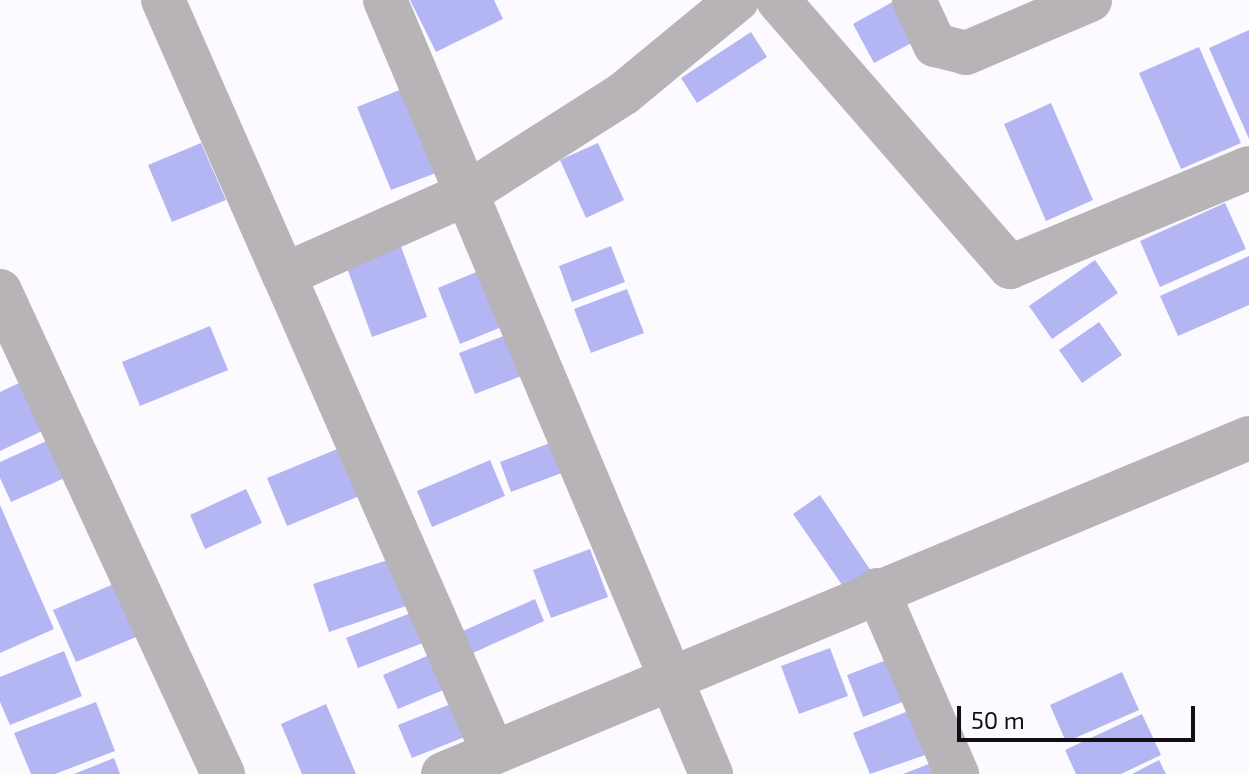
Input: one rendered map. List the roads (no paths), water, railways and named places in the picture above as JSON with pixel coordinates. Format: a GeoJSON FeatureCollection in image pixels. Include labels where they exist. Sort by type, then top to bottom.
{"type":"FeatureCollection","features":[{"type":"Feature","properties":{"kind":"street"},"geometry":{"type":"LineString","coordinates":[[163,0],[493,752]]}},
{"type":"Feature","properties":{"kind":"street"},"geometry":{"type":"LineString","coordinates":[[385,0],[711,774]]}},
{"type":"Feature","properties":{"kind":"street"},"geometry":{"type":"LineString","coordinates":[[284,275],[466,194],[623,94],[737,0]]}},
{"type":"Feature","properties":{"kind":"street"},"geometry":{"type":"LineString","coordinates":[[778,0],[1010,267],[1249,168]]}},
{"type":"Feature","properties":{"kind":"street"},"geometry":{"type":"LineString","coordinates":[[914,0],[935,45],[947,52],[966,53],[1090,0]]}},
{"type":"Feature","properties":{"kind":"street"},"geometry":{"type":"LineString","coordinates":[[0,291],[223,774]]}},
{"type":"Feature","properties":{"kind":"street"},"geometry":{"type":"LineString","coordinates":[[443,774],[877,590],[1246,448]]}},
{"type":"Feature","properties":{"kind":"street"},"geometry":{"type":"LineString","coordinates":[[877,590],[957,774]]}}]}
